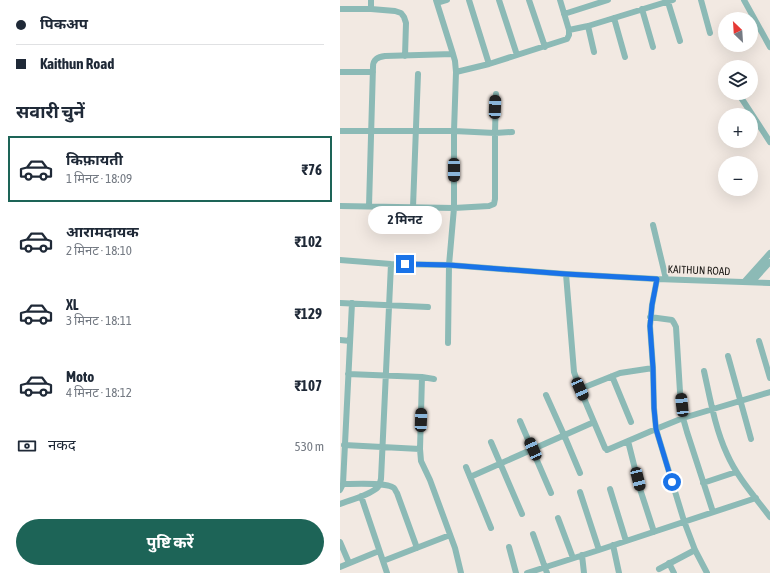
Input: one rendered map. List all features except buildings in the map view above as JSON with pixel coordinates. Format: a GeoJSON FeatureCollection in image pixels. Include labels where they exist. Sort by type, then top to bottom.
{"type":"FeatureCollection","features":[{"type":"Feature","properties":{"kind":"street"},"geometry":{"type":"LineString","coordinates":[[371,0],[371,9]]}},
{"type":"Feature","properties":{"kind":"street"},"geometry":{"type":"LineString","coordinates":[[447,0],[436,2],[453,54],[456,72],[454,208],[449,265],[448,342]]}},
{"type":"Feature","properties":{"kind":"street"},"geometry":{"type":"LineString","coordinates":[[469,0],[489,64]]}},
{"type":"Feature","properties":{"kind":"street"},"geometry":{"type":"LineString","coordinates":[[499,0],[517,55]]}},
{"type":"Feature","properties":{"kind":"street"},"geometry":{"type":"LineString","coordinates":[[529,0],[545,46]]}},
{"type":"Feature","properties":{"kind":"street"},"geometry":{"type":"LineString","coordinates":[[456,72],[489,64],[567,39],[570,35],[560,0]]}},
{"type":"Feature","properties":{"kind":"street"},"geometry":{"type":"LineString","coordinates":[[564,14],[591,3],[608,0]]}},
{"type":"Feature","properties":{"kind":"street"},"geometry":{"type":"LineString","coordinates":[[701,0],[710,33]]}},
{"type":"Feature","properties":{"kind":"street"},"geometry":{"type":"LineString","coordinates":[[744,0],[770,48]]}},
{"type":"Feature","properties":{"kind":"street"},"geometry":{"type":"LineString","coordinates":[[569,30],[588,26],[670,1],[680,40]]}},
{"type":"Feature","properties":{"kind":"street"},"geometry":{"type":"LineString","coordinates":[[340,9],[398,11],[403,14],[406,23],[405,56]]}},
{"type":"Feature","properties":{"kind":"street"},"geometry":{"type":"LineString","coordinates":[[642,10],[653,47]]}},
{"type":"Feature","properties":{"kind":"street"},"geometry":{"type":"LineString","coordinates":[[614,18],[626,57]]}},
{"type":"Feature","properties":{"kind":"street"},"geometry":{"type":"LineString","coordinates":[[588,26],[594,52]]}},
{"type":"Feature","properties":{"kind":"street"},"geometry":{"type":"LineString","coordinates":[[369,206],[373,63],[376,59],[385,56],[453,54]]}},
{"type":"Feature","properties":{"kind":"street"},"geometry":{"type":"LineString","coordinates":[[340,72],[373,72]]}},
{"type":"Feature","properties":{"kind":"street"},"geometry":{"type":"LineString","coordinates":[[413,207],[418,74]]}},
{"type":"Feature","properties":{"kind":"street"},"geometry":{"type":"LineString","coordinates":[[340,206],[454,208],[490,206],[494,204],[494,133],[496,94]]}},
{"type":"Feature","properties":{"kind":"street"},"geometry":{"type":"LineString","coordinates":[[743,100],[770,142]]}},
{"type":"Feature","properties":{"kind":"street"},"geometry":{"type":"LineString","coordinates":[[340,131],[512,132]]}},
{"type":"Feature","properties":{"kind":"street"},"geometry":{"type":"LineString","coordinates":[[653,225],[666,279]]}},
{"type":"Feature","properties":{"kind":"street"},"geometry":{"type":"LineString","coordinates":[[744,282],[770,253]]}},
{"type":"Feature","properties":{"kind":"street","name":"KAITHUN ROAD"},"geometry":{"type":"LineString","coordinates":[[340,260],[391,264],[449,265],[657,279],[770,283]]}},
{"type":"Feature","properties":{"kind":"street"},"geometry":{"type":"LineString","coordinates":[[752,282],[770,262]]}},
{"type":"Feature","properties":{"kind":"street"},"geometry":{"type":"LineString","coordinates":[[340,504],[372,492],[380,484],[391,264]]}},
{"type":"Feature","properties":{"kind":"street"},"geometry":{"type":"LineString","coordinates":[[566,274],[574,372],[606,449],[683,418],[770,392]]}},
{"type":"Feature","properties":{"kind":"street"},"geometry":{"type":"LineString","coordinates":[[657,279],[650,317],[656,429],[684,521],[695,550],[707,573]]}},
{"type":"Feature","properties":{"kind":"street"},"geometry":{"type":"LineString","coordinates":[[340,303],[428,307]]}},
{"type":"Feature","properties":{"kind":"street"},"geometry":{"type":"LineString","coordinates":[[352,303],[342,487],[380,484],[394,488],[416,548]]}},
{"type":"Feature","properties":{"kind":"street"},"geometry":{"type":"LineString","coordinates":[[650,317],[672,320],[676,327],[683,418],[713,512]]}},
{"type":"Feature","properties":{"kind":"street"},"geometry":{"type":"LineString","coordinates":[[340,340],[350,341]]}},
{"type":"Feature","properties":{"kind":"street"},"geometry":{"type":"LineString","coordinates":[[759,341],[770,378]]}},
{"type":"Feature","properties":{"kind":"street"},"geometry":{"type":"LineString","coordinates":[[728,356],[751,439]]}},
{"type":"Feature","properties":{"kind":"street"},"geometry":{"type":"LineString","coordinates":[[580,389],[620,373],[653,368]]}},
{"type":"Feature","properties":{"kind":"street"},"geometry":{"type":"LineString","coordinates":[[704,371],[713,409],[727,454],[736,472],[770,517]]}},
{"type":"Feature","properties":{"kind":"street"},"geometry":{"type":"LineString","coordinates":[[348,374],[422,377],[434,379]]}},
{"type":"Feature","properties":{"kind":"street"},"geometry":{"type":"LineString","coordinates":[[612,376],[630,422]]}},
{"type":"Feature","properties":{"kind":"street"},"geometry":{"type":"LineString","coordinates":[[422,377],[421,461],[422,466],[430,480],[455,548],[461,573]]}},
{"type":"Feature","properties":{"kind":"street"},"geometry":{"type":"LineString","coordinates":[[546,395],[580,473]]}},
{"type":"Feature","properties":{"kind":"street"},"geometry":{"type":"LineString","coordinates":[[520,421],[551,493]]}},
{"type":"Feature","properties":{"kind":"street"},"geometry":{"type":"LineString","coordinates":[[470,477],[594,422]]}},
{"type":"Feature","properties":{"kind":"street"},"geometry":{"type":"LineString","coordinates":[[628,441],[640,489],[654,532]]}},
{"type":"Feature","properties":{"kind":"street"},"geometry":{"type":"LineString","coordinates":[[491,442],[522,514]]}},
{"type":"Feature","properties":{"kind":"street"},"geometry":{"type":"LineString","coordinates":[[344,445],[420,449]]}},
{"type":"Feature","properties":{"kind":"street"},"geometry":{"type":"LineString","coordinates":[[466,467],[491,528]]}},
{"type":"Feature","properties":{"kind":"street"},"geometry":{"type":"LineString","coordinates":[[703,482],[736,472]]}},
{"type":"Feature","properties":{"kind":"street"},"geometry":{"type":"LineString","coordinates":[[610,489],[626,541]]}},
{"type":"Feature","properties":{"kind":"street"},"geometry":{"type":"LineString","coordinates":[[580,492],[599,550]]}},
{"type":"Feature","properties":{"kind":"street"},"geometry":{"type":"LineString","coordinates":[[361,496],[387,573]]}},
{"type":"Feature","properties":{"kind":"street"},"geometry":{"type":"LineString","coordinates":[[527,573],[546,570],[573,558],[756,498]]}},
{"type":"Feature","properties":{"kind":"street"},"geometry":{"type":"LineString","coordinates":[[558,518],[573,558]]}},
{"type":"Feature","properties":{"kind":"street"},"geometry":{"type":"LineString","coordinates":[[533,534],[546,570]]}},
{"type":"Feature","properties":{"kind":"street"},"geometry":{"type":"LineString","coordinates":[[383,561],[450,535]]}},
{"type":"Feature","properties":{"kind":"street"},"geometry":{"type":"LineString","coordinates":[[340,542],[349,563]]}},
{"type":"Feature","properties":{"kind":"street"},"geometry":{"type":"LineString","coordinates":[[613,545],[619,573]]}},
{"type":"Feature","properties":{"kind":"street"},"geometry":{"type":"LineString","coordinates":[[509,547],[516,573]]}},
{"type":"Feature","properties":{"kind":"street"},"geometry":{"type":"LineString","coordinates":[[659,568],[695,550]]}},
{"type":"Feature","properties":{"kind":"street"},"geometry":{"type":"LineString","coordinates":[[340,567],[379,551]]}},
{"type":"Feature","properties":{"kind":"street"},"geometry":{"type":"LineString","coordinates":[[582,555],[584,573]]}},
{"type":"Feature","properties":{"kind":"street"},"geometry":{"type":"LineString","coordinates":[[669,563],[674,573]]}},
{"type":"Feature","properties":{"kind":"route"},"geometry":{"type":"LineString","coordinates":[[405,264],[449,265],[657,279],[650,317],[654,408],[656,429],[672,482]]}}]}
